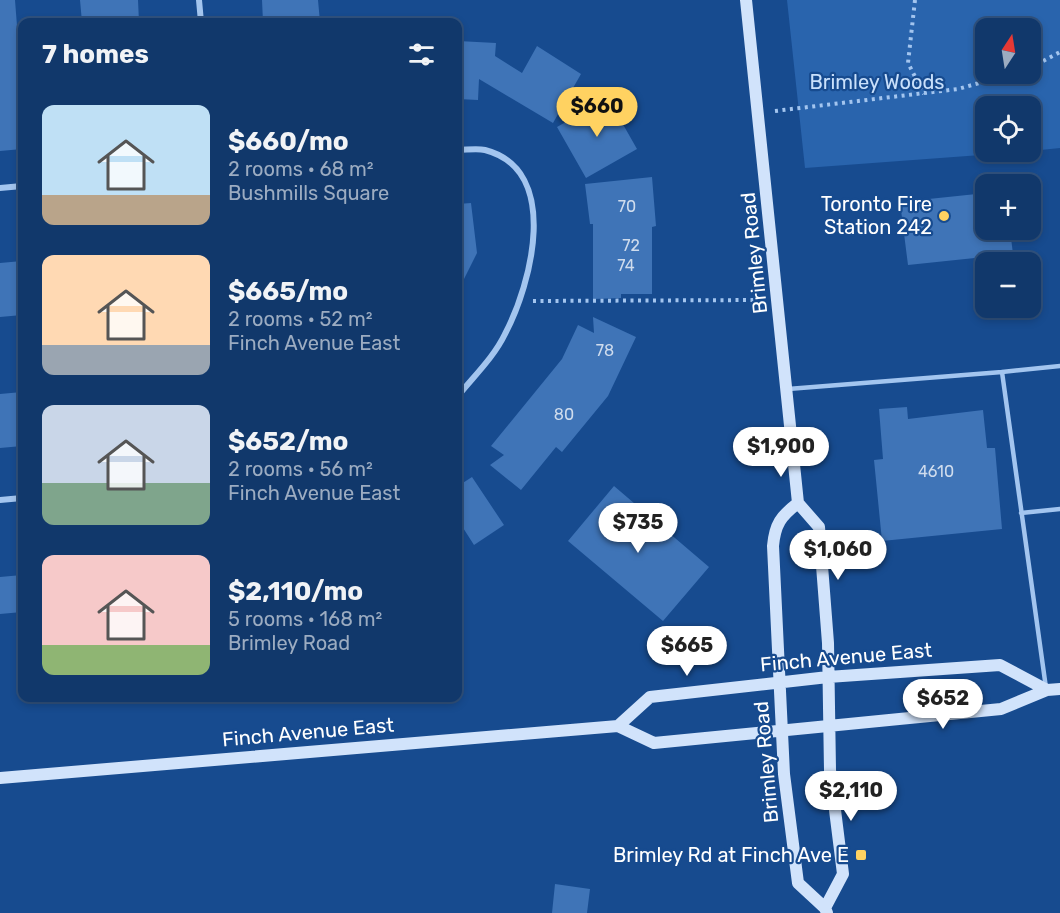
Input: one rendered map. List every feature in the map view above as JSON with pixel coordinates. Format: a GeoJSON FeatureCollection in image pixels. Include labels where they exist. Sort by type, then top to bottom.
{"type":"FeatureCollection","features":[{"type":"Feature","properties":{"kind":"main road","name":"Brimley Road"},"geometry":{"type":"LineString","coordinates":[[746,0],[798,503],[819,527],[828,643],[830,770],[843,874],[826,910],[798,883],[784,774],[774,530],[781,516],[798,503]]}},
{"type":"Feature","properties":{"kind":"main road","name":"Finch Avenue East"},"geometry":{"type":"LineString","coordinates":[[0,778],[618,726],[650,697],[828,677],[1000,665],[1047,690]]}},
{"type":"Feature","properties":{"kind":"main road"},"geometry":{"type":"LineString","coordinates":[[618,726],[654,743],[1001,709],[1047,690],[1060,689]]}},
{"type":"Feature","properties":{"kind":"street"},"geometry":{"type":"LineString","coordinates":[[199,0],[201,18]]}},
{"type":"Feature","properties":{"kind":"street"},"geometry":{"type":"LineString","coordinates":[[462,150],[483,149],[504,157],[518,169],[528,186],[533,224],[531,262],[520,302],[504,336],[462,391]]}},
{"type":"Feature","properties":{"kind":"street"},"geometry":{"type":"LineString","coordinates":[[0,188],[18,186]]}},
{"type":"Feature","properties":{"kind":"street"},"geometry":{"type":"LineString","coordinates":[[0,500],[18,498]]}},
{"type":"Feature","properties":{"kind":"lane"},"geometry":{"type":"LineString","coordinates":[[788,389],[1060,366]]}},
{"type":"Feature","properties":{"kind":"lane"},"geometry":{"type":"LineString","coordinates":[[1002,372],[1047,690]]}},
{"type":"Feature","properties":{"kind":"lane"},"geometry":{"type":"LineString","coordinates":[[1021,513],[1060,509]]}},
{"type":"Feature","properties":{"kind":"path"},"geometry":{"type":"LineString","coordinates":[[915,0],[908,63],[924,94]]}},
{"type":"Feature","properties":{"kind":"path"},"geometry":{"type":"LineString","coordinates":[[1041,62],[1060,52]]}},
{"type":"Feature","properties":{"kind":"path"},"geometry":{"type":"LineString","coordinates":[[759,113],[924,94],[976,84]]}},
{"type":"Feature","properties":{"kind":"path"},"geometry":{"type":"LineString","coordinates":[[555,301],[778,300]]}},
{"type":"Feature","properties":{"kind":"green space","name":"Brimley Woods"},"geometry":{"type":"Polygon","coordinates":[[[787,0],[1060,0],[1060,148],[1041,150],[1041,96],[975,96],[975,155],[805,168],[787,0]]]}},
{"type":"Feature","properties":{"kind":"building"},"geometry":{"type":"Polygon","coordinates":[[[0,0],[15,0],[18,39],[18,149],[0,151],[0,0]]]}},
{"type":"Feature","properties":{"kind":"building"},"geometry":{"type":"Polygon","coordinates":[[[80,0],[138,0],[139,18],[82,18],[80,0]]]}},
{"type":"Feature","properties":{"kind":"building"},"geometry":{"type":"Polygon","coordinates":[[[262,0],[318,0],[320,18],[263,18],[262,0]]]}},
{"type":"Feature","properties":{"kind":"building"},"geometry":{"type":"Polygon","coordinates":[[[462,41],[496,43],[495,56],[522,73],[537,46],[581,74],[553,123],[479,79],[478,100],[462,99],[462,41]]]}},
{"type":"Feature","properties":{"kind":"building"},"geometry":{"type":"Polygon","coordinates":[[[608,98],[637,149],[586,178],[557,127],[608,98]]]}},
{"type":"Feature","properties":{"kind":"building"},"geometry":{"type":"Polygon","coordinates":[[[652,177],[656,226],[652,227],[652,294],[621,294],[621,298],[593,299],[593,224],[590,224],[585,184],[652,177]]]}},
{"type":"Feature","properties":{"kind":"building","name":"Toronto Fire Station 242"},"geometry":{"type":"Polygon","coordinates":[[[975,194],[975,240],[1011,240],[1013,252],[975,252],[975,258],[908,265],[900,202],[975,194]]]}},
{"type":"Feature","properties":{"kind":"building"},"geometry":{"type":"Polygon","coordinates":[[[471,203],[477,253],[462,283],[462,204],[471,203]]]}},
{"type":"Feature","properties":{"kind":"building"},"geometry":{"type":"Polygon","coordinates":[[[18,261],[18,315],[0,317],[0,263],[18,261]]]}},
{"type":"Feature","properties":{"kind":"building"},"geometry":{"type":"Polygon","coordinates":[[[593,317],[636,337],[608,396],[562,452],[556,447],[521,490],[490,465],[504,455],[491,446],[562,359],[578,325],[594,333],[593,317]]]}},
{"type":"Feature","properties":{"kind":"building"},"geometry":{"type":"Polygon","coordinates":[[[18,392],[18,446],[0,448],[0,394],[18,392]]]}},
{"type":"Feature","properties":{"kind":"building"},"geometry":{"type":"Polygon","coordinates":[[[907,407],[908,419],[983,410],[987,448],[995,448],[1002,529],[882,541],[874,460],[883,459],[879,409],[907,407]]]}},
{"type":"Feature","properties":{"kind":"building"},"geometry":{"type":"Polygon","coordinates":[[[472,477],[504,525],[474,545],[462,526],[462,483],[472,477]]]}},
{"type":"Feature","properties":{"kind":"building"},"geometry":{"type":"Polygon","coordinates":[[[614,486],[709,567],[663,621],[568,541],[614,486]]]}},
{"type":"Feature","properties":{"kind":"building"},"geometry":{"type":"Polygon","coordinates":[[[18,575],[18,612],[0,614],[0,577],[18,575]]]}},
{"type":"Feature","properties":{"kind":"building"},"geometry":{"type":"Polygon","coordinates":[[[555,884],[590,889],[587,913],[552,913],[555,884]]]}},
{"type":"Feature","properties":{"kind":"place","name":"Toronto Fire Station 242"},"geometry":{"type":"Point","coordinates":[944,216]}},
{"type":"Feature","properties":{"kind":"place","name":"Brimley Rd at Finch Ave E"},"geometry":{"type":"Point","coordinates":[861,855]}}]}
